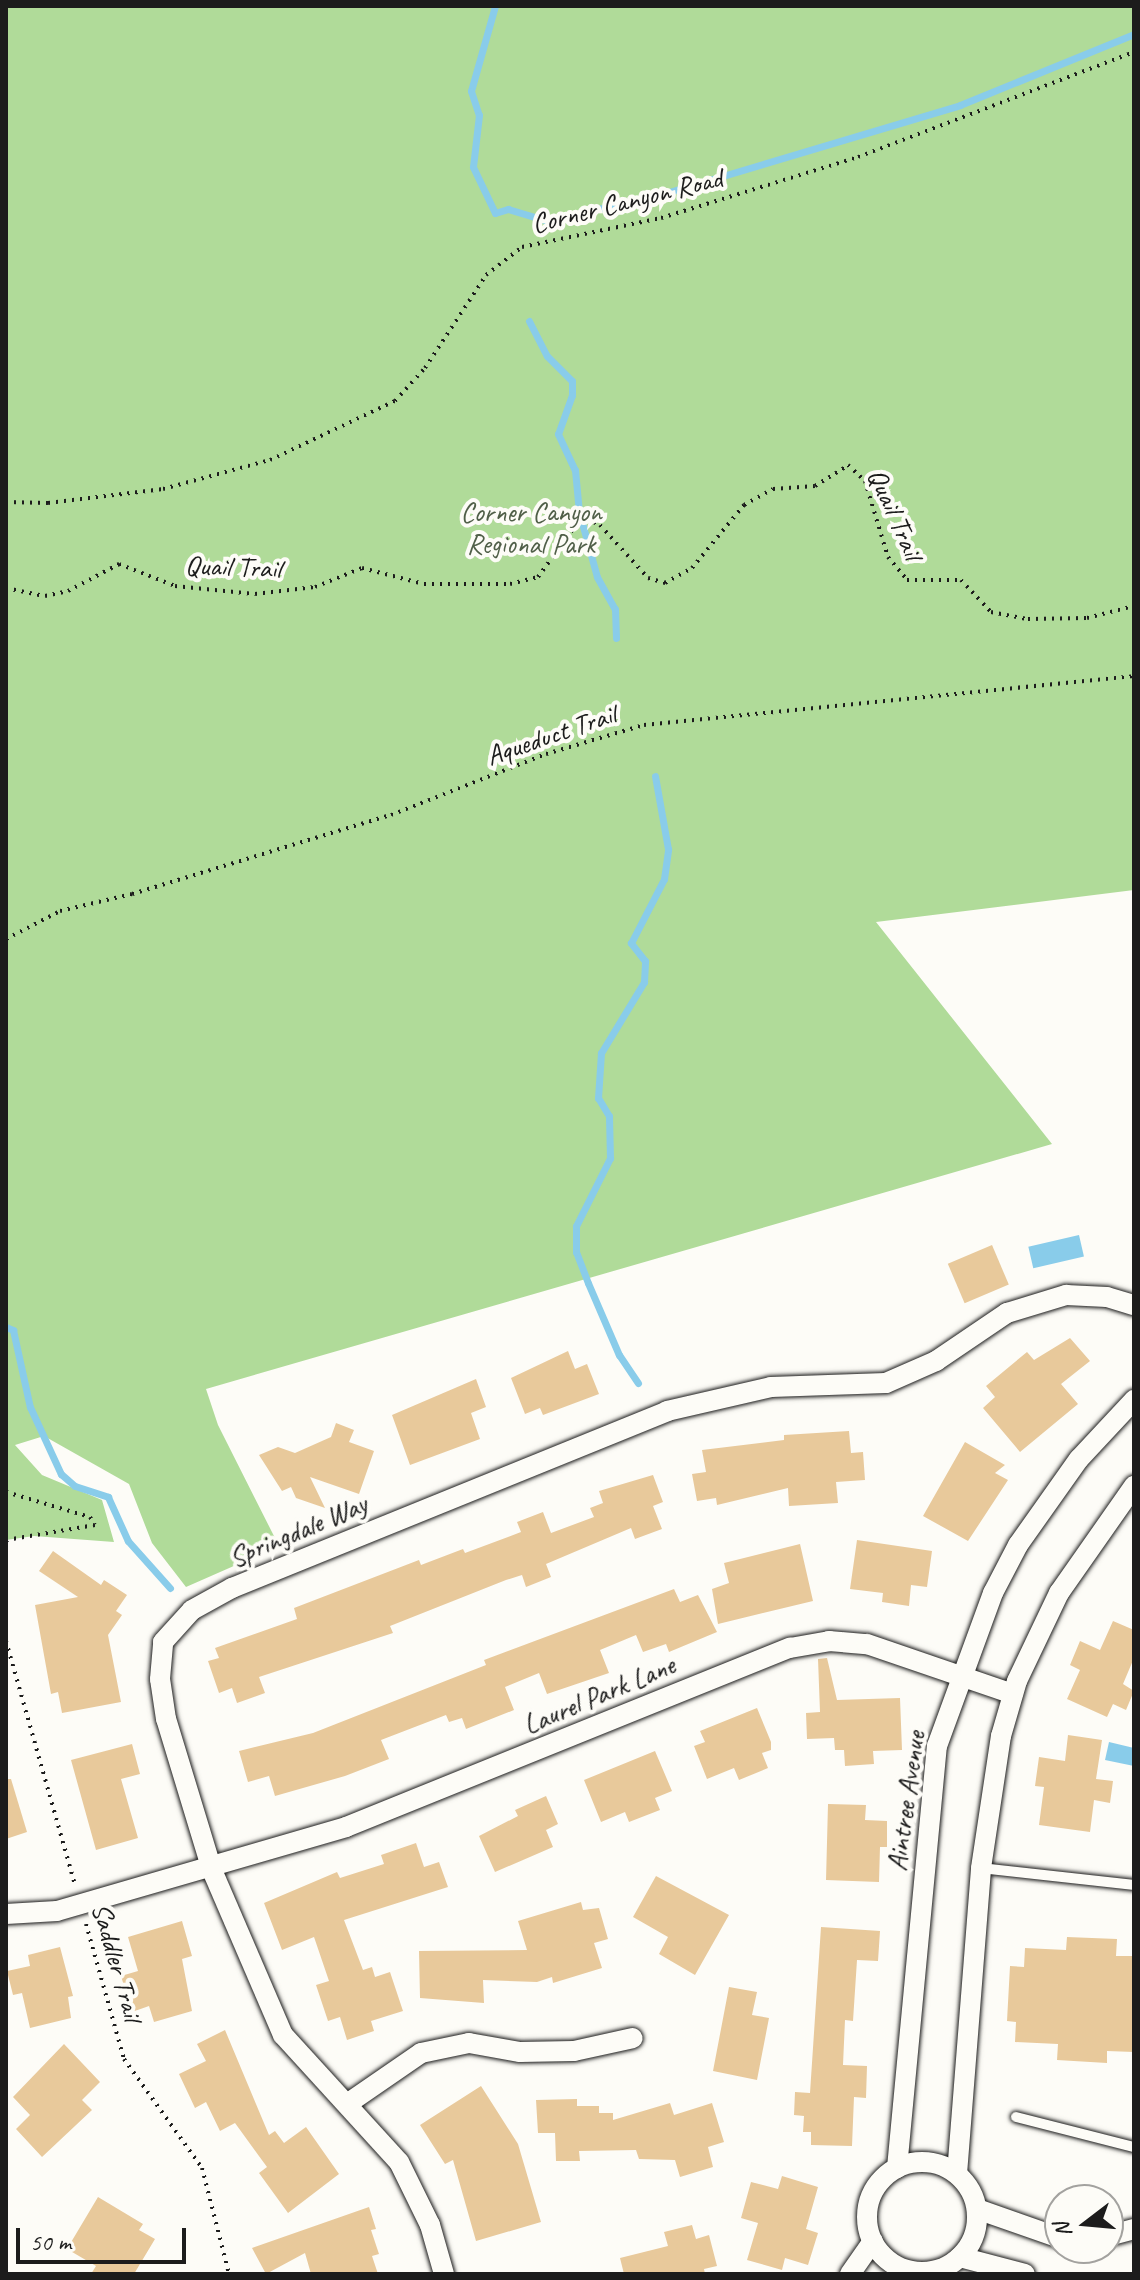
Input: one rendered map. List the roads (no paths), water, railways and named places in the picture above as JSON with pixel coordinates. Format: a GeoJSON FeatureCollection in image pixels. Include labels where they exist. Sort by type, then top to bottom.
{"type":"FeatureCollection","features":[{"type":"Feature","properties":{"kind":"street","name":"Springdale Way"},"geometry":{"type":"LineString","coordinates":[[444,2274],[430,2225],[399,2162],[283,2035],[212,1870],[166,1719],[160,1679],[163,1642],[192,1610],[232,1588],[667,1411],[771,1387],[886,1383],[936,1361],[1007,1313],[1066,1295],[1107,1297],[1134,1305]]}},
{"type":"Feature","properties":{"kind":"street","name":"Aintree Avenue"},"geometry":{"type":"LineString","coordinates":[[897,2168],[937,1746],[961,1674],[1018,1545],[1079,1459],[1134,1400]]}},
{"type":"Feature","properties":{"kind":"street"},"geometry":{"type":"LineString","coordinates":[[957,2174],[928,2162],[897,2168],[878,2185],[868,2208],[873,2241],[895,2264],[925,2272],[937,2271],[960,2257],[973,2237],[977,2209],[957,2174],[981,1868],[994,1773],[1013,1694],[1059,1593],[1134,1486]]}},
{"type":"Feature","properties":{"kind":"street","name":"Laurel Park Lane"},"geometry":{"type":"LineString","coordinates":[[6,1914],[80,1905],[212,1870],[346,1827],[790,1648],[829,1641],[867,1644],[1013,1694]]}},
{"type":"Feature","properties":{"kind":"street"},"geometry":{"type":"LineString","coordinates":[[347,2104],[421,2053],[469,2043],[520,2052],[574,2051],[633,2038]]}},
{"type":"Feature","properties":{"kind":"street"},"geometry":{"type":"LineString","coordinates":[[977,2209],[1044,2232]]}},
{"type":"Feature","properties":{"kind":"street"},"geometry":{"type":"LineString","coordinates":[[850,2274],[873,2241]]}},
{"type":"Feature","properties":{"kind":"street"},"geometry":{"type":"LineString","coordinates":[[960,2257],[1025,2274]]}},
{"type":"Feature","properties":{"kind":"lane"},"geometry":{"type":"LineString","coordinates":[[981,1868],[1134,1885]]}},
{"type":"Feature","properties":{"kind":"lane"},"geometry":{"type":"LineString","coordinates":[[1016,2117],[1134,2147]]}},
{"type":"Feature","properties":{"kind":"water"},"geometry":{"type":"Polygon","coordinates":[[[1079,1235],[1084,1256],[1033,1268],[1028,1247],[1079,1235]]]}},
{"type":"Feature","properties":{"kind":"water"},"geometry":{"type":"Polygon","coordinates":[[[1109,1742],[1134,1748],[1134,1766],[1105,1760],[1109,1742]]]}},
{"type":"Feature","properties":{"kind":"waterway"},"geometry":{"type":"LineString","coordinates":[[495,6],[471,91],[479,115],[473,167],[495,213],[508,209],[548,221],[669,192],[960,105],[1134,34]]}},
{"type":"Feature","properties":{"kind":"waterway"},"geometry":{"type":"LineString","coordinates":[[529,321],[547,356],[572,381],[572,395],[558,434],[575,470],[579,512],[597,577],[615,609],[616,638]]}},
{"type":"Feature","properties":{"kind":"waterway"},"geometry":{"type":"LineString","coordinates":[[638,1383],[619,1355],[588,1283],[576,1252],[576,1226],[610,1158],[609,1116],[598,1098],[601,1053],[644,982],[645,961],[631,943],[664,879],[668,849],[655,776]]}},
{"type":"Feature","properties":{"kind":"waterway"},"geometry":{"type":"LineString","coordinates":[[6,1327],[13,1330],[30,1407],[61,1474],[75,1486],[108,1497],[128,1541],[170,1588]]}},
{"type":"Feature","properties":{"kind":"park label","name":"Corner Canyon Regional Park"},"geometry":{"type":"Point","coordinates":[531,528]}}]}
